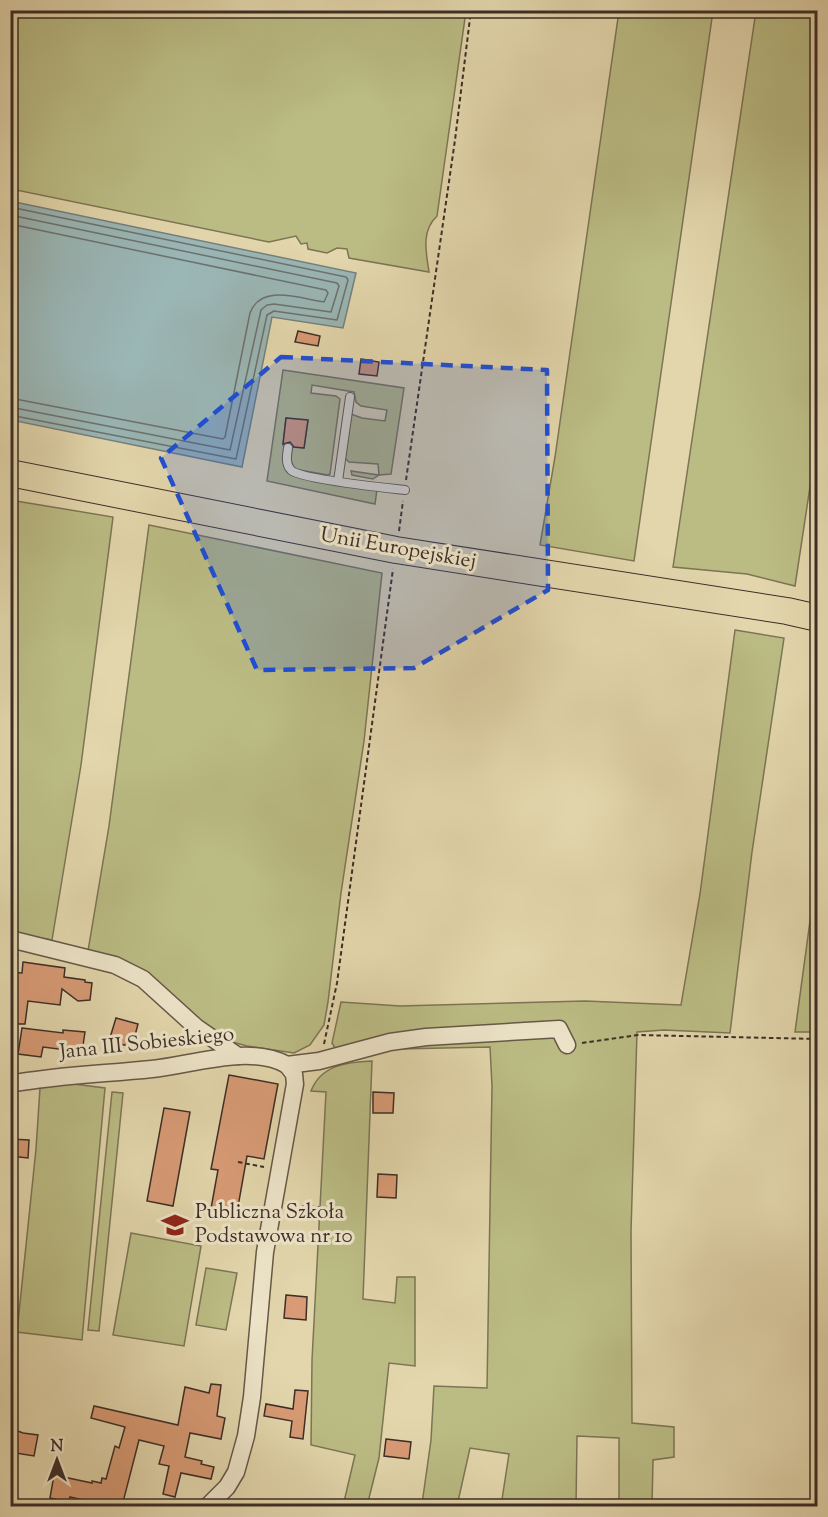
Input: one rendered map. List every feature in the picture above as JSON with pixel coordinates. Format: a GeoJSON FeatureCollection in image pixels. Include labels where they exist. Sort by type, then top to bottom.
{"type":"FeatureCollection","features":[{"type":"Feature","properties":{"kind":"main road","name":"Unii Europejskiej"},"geometry":{"type":"LineString","coordinates":[[10,472],[396,550],[787,611],[818,618]]}},
{"type":"Feature","properties":{"kind":"main road","name":"Unii Europejskiej"},"geometry":{"type":"LineString","coordinates":[[787,611],[818,612]]}},
{"type":"Feature","properties":{"kind":"street"},"geometry":{"type":"LineString","coordinates":[[10,939],[115,965],[142,979],[196,1027],[238,1056]]}},
{"type":"Feature","properties":{"kind":"street"},"geometry":{"type":"LineString","coordinates":[[287,1065],[319,1061],[390,1042],[426,1037],[559,1029],[567,1045]]}},
{"type":"Feature","properties":{"kind":"street","name":"Jana III Sobieskiego"},"geometry":{"type":"LineString","coordinates":[[10,1084],[73,1074],[154,1069],[238,1056],[260,1058],[287,1065]]}},
{"type":"Feature","properties":{"kind":"street"},"geometry":{"type":"LineString","coordinates":[[208,1506],[227,1488],[236,1472],[246,1436],[266,1252],[295,1084],[294,1074],[287,1065]]}},
{"type":"Feature","properties":{"kind":"lane"},"geometry":{"type":"LineString","coordinates":[[338,482],[350,397]]}},
{"type":"Feature","properties":{"kind":"lane"},"geometry":{"type":"LineString","coordinates":[[288,448],[288,466],[295,473],[338,482],[405,490]]}},
{"type":"Feature","properties":{"kind":"path"},"geometry":{"type":"LineString","coordinates":[[319,1061],[337,983],[455,140],[471,10]]}},
{"type":"Feature","properties":{"kind":"path"},"geometry":{"type":"LineString","coordinates":[[567,1045],[638,1035],[818,1038]]}},
{"type":"Feature","properties":{"kind":"path"},"geometry":{"type":"LineString","coordinates":[[238,1162],[272,1169]]}},
{"type":"Feature","properties":{"kind":"highlighted area"},"geometry":{"type":"Polygon","coordinates":[[[281,357],[547,370],[548,590],[414,668],[257,670],[161,458],[281,357]]]}},
{"type":"Feature","properties":{"kind":"green space"},"geometry":{"type":"Polygon","coordinates":[[[11,10],[466,11],[437,216],[429,228],[426,242],[429,272],[349,258],[347,249],[337,248],[327,253],[308,249],[307,243],[301,244],[296,236],[269,242],[11,189],[11,10]]]}},
{"type":"Feature","properties":{"kind":"green space"},"geometry":{"type":"Polygon","coordinates":[[[619,11],[713,11],[634,561],[540,545],[555,457],[619,11]]]}},
{"type":"Feature","properties":{"kind":"green space"},"geometry":{"type":"Polygon","coordinates":[[[756,11],[817,11],[818,434],[795,586],[747,574],[673,567],[756,11]]]}},
{"type":"Feature","properties":{"kind":"green space"},"geometry":{"type":"Polygon","coordinates":[[[283,370],[404,388],[391,474],[379,475],[378,464],[349,462],[345,458],[351,414],[385,421],[387,410],[361,406],[356,402],[354,392],[312,385],[311,393],[336,396],[340,399],[330,474],[328,475],[294,469],[291,460],[292,447],[304,448],[308,421],[286,418],[283,445],[285,446],[285,465],[291,475],[377,489],[375,504],[267,481],[283,370]]]}},
{"type":"Feature","properties":{"kind":"green space"},"geometry":{"type":"Polygon","coordinates":[[[351,471],[379,475],[373,479],[352,475],[351,471]]]}},
{"type":"Feature","properties":{"kind":"green space"},"geometry":{"type":"Polygon","coordinates":[[[10,500],[113,517],[81,765],[52,940],[11,933],[10,500]]]}},
{"type":"Feature","properties":{"kind":"green space"},"geometry":{"type":"Polygon","coordinates":[[[149,525],[382,573],[364,741],[324,1025],[310,1045],[294,1053],[247,1046],[221,1039],[88,951],[109,826],[149,525]]]}},
{"type":"Feature","properties":{"kind":"green space"},"geometry":{"type":"Polygon","coordinates":[[[735,630],[784,638],[752,852],[730,1033],[664,1030],[637,1032],[631,1231],[632,1423],[674,1427],[674,1457],[653,1460],[652,1505],[619,1501],[619,1438],[577,1436],[576,1506],[501,1506],[509,1454],[470,1448],[457,1506],[422,1504],[431,1440],[434,1386],[487,1388],[492,1086],[490,1047],[353,1050],[335,1048],[332,1043],[341,1002],[400,1006],[585,1001],[681,1005],[700,894],[735,630]]]}},
{"type":"Feature","properties":{"kind":"green space"},"geometry":{"type":"Polygon","coordinates":[[[817,869],[817,1032],[795,1032],[815,884],[817,869]]]}},
{"type":"Feature","properties":{"kind":"green space"},"geometry":{"type":"Polygon","coordinates":[[[372,1061],[363,1299],[395,1303],[397,1277],[415,1277],[415,1366],[389,1363],[379,1458],[367,1506],[343,1506],[355,1455],[311,1445],[312,1360],[326,1092],[311,1091],[315,1082],[328,1070],[353,1062],[372,1061]]]}},
{"type":"Feature","properties":{"kind":"green space"},"geometry":{"type":"Polygon","coordinates":[[[66,1083],[105,1088],[82,1340],[17,1332],[40,1088],[66,1083]]]}},
{"type":"Feature","properties":{"kind":"green space"},"geometry":{"type":"Polygon","coordinates":[[[112,1092],[123,1093],[99,1331],[88,1330],[112,1092]]]}},
{"type":"Feature","properties":{"kind":"green space"},"geometry":{"type":"Polygon","coordinates":[[[131,1233],[201,1246],[184,1346],[113,1335],[131,1233]]]}},
{"type":"Feature","properties":{"kind":"green space"},"geometry":{"type":"Polygon","coordinates":[[[206,1268],[237,1273],[226,1330],[196,1325],[206,1268]]]}},
{"type":"Feature","properties":{"kind":"water"},"geometry":{"type":"Polygon","coordinates":[[[10,201],[356,273],[343,328],[272,317],[242,467],[11,420],[10,201]]]}},
{"type":"Feature","properties":{"kind":"building"},"geometry":{"type":"Polygon","coordinates":[[[298,331],[320,336],[318,346],[295,342],[298,331]]]}},
{"type":"Feature","properties":{"kind":"building"},"geometry":{"type":"Polygon","coordinates":[[[361,359],[379,362],[377,376],[359,374],[361,359]]]}},
{"type":"Feature","properties":{"kind":"building"},"geometry":{"type":"Polygon","coordinates":[[[286,418],[308,420],[304,448],[294,447],[290,442],[283,444],[286,418]]]}},
{"type":"Feature","properties":{"kind":"building"},"geometry":{"type":"Polygon","coordinates":[[[23,962],[65,968],[64,977],[92,983],[90,1000],[78,1001],[62,989],[60,1005],[28,1001],[25,1024],[10,1024],[10,972],[22,973],[23,962]]]}},
{"type":"Feature","properties":{"kind":"building"},"geometry":{"type":"Polygon","coordinates":[[[116,1018],[138,1024],[132,1047],[109,1041],[116,1018]]]}},
{"type":"Feature","properties":{"kind":"building"},"geometry":{"type":"Polygon","coordinates":[[[22,1028],[63,1033],[63,1030],[85,1032],[82,1052],[43,1047],[41,1057],[18,1054],[22,1028]]]}},
{"type":"Feature","properties":{"kind":"building"},"geometry":{"type":"Polygon","coordinates":[[[229,1075],[278,1084],[264,1159],[247,1156],[236,1218],[210,1214],[218,1170],[211,1169],[229,1075]]]}},
{"type":"Feature","properties":{"kind":"building"},"geometry":{"type":"Polygon","coordinates":[[[373,1092],[394,1093],[393,1113],[373,1113],[373,1092]]]}},
{"type":"Feature","properties":{"kind":"building"},"geometry":{"type":"Polygon","coordinates":[[[164,1108],[190,1112],[173,1206],[147,1201],[164,1108]]]}},
{"type":"Feature","properties":{"kind":"building"},"geometry":{"type":"Polygon","coordinates":[[[10,1139],[29,1140],[28,1158],[10,1156],[10,1139]]]}},
{"type":"Feature","properties":{"kind":"building"},"geometry":{"type":"Polygon","coordinates":[[[378,1174],[397,1175],[396,1198],[377,1197],[378,1174]]]}},
{"type":"Feature","properties":{"kind":"building"},"geometry":{"type":"Polygon","coordinates":[[[303,1206],[320,1207],[319,1220],[303,1219],[303,1206]]]}},
{"type":"Feature","properties":{"kind":"building"},"geometry":{"type":"Polygon","coordinates":[[[286,1295],[307,1297],[306,1320],[284,1318],[286,1295]]]}},
{"type":"Feature","properties":{"kind":"building"},"geometry":{"type":"Polygon","coordinates":[[[211,1384],[221,1385],[217,1416],[225,1418],[221,1439],[190,1433],[185,1457],[214,1467],[211,1479],[181,1473],[175,1497],[163,1494],[169,1466],[159,1464],[164,1446],[139,1440],[122,1506],[109,1506],[70,1497],[69,1502],[50,1498],[54,1475],[92,1483],[92,1481],[101,1483],[102,1478],[106,1479],[115,1446],[119,1448],[125,1427],[91,1418],[94,1406],[178,1425],[185,1387],[209,1393],[211,1384]]]}},
{"type":"Feature","properties":{"kind":"building"},"geometry":{"type":"Polygon","coordinates":[[[295,1390],[308,1391],[303,1439],[290,1437],[292,1421],[264,1416],[266,1404],[293,1409],[295,1390]]]}},
{"type":"Feature","properties":{"kind":"building"},"geometry":{"type":"Polygon","coordinates":[[[10,1428],[38,1435],[34,1456],[10,1452],[10,1428]]]}},
{"type":"Feature","properties":{"kind":"building"},"geometry":{"type":"Polygon","coordinates":[[[386,1439],[411,1442],[409,1459],[384,1456],[386,1439]]]}},
{"type":"Feature","properties":{"kind":"place","name":"Publiczna Szkoła Podstawowa nr 10"},"geometry":{"type":"Point","coordinates":[175,1225]}}]}
